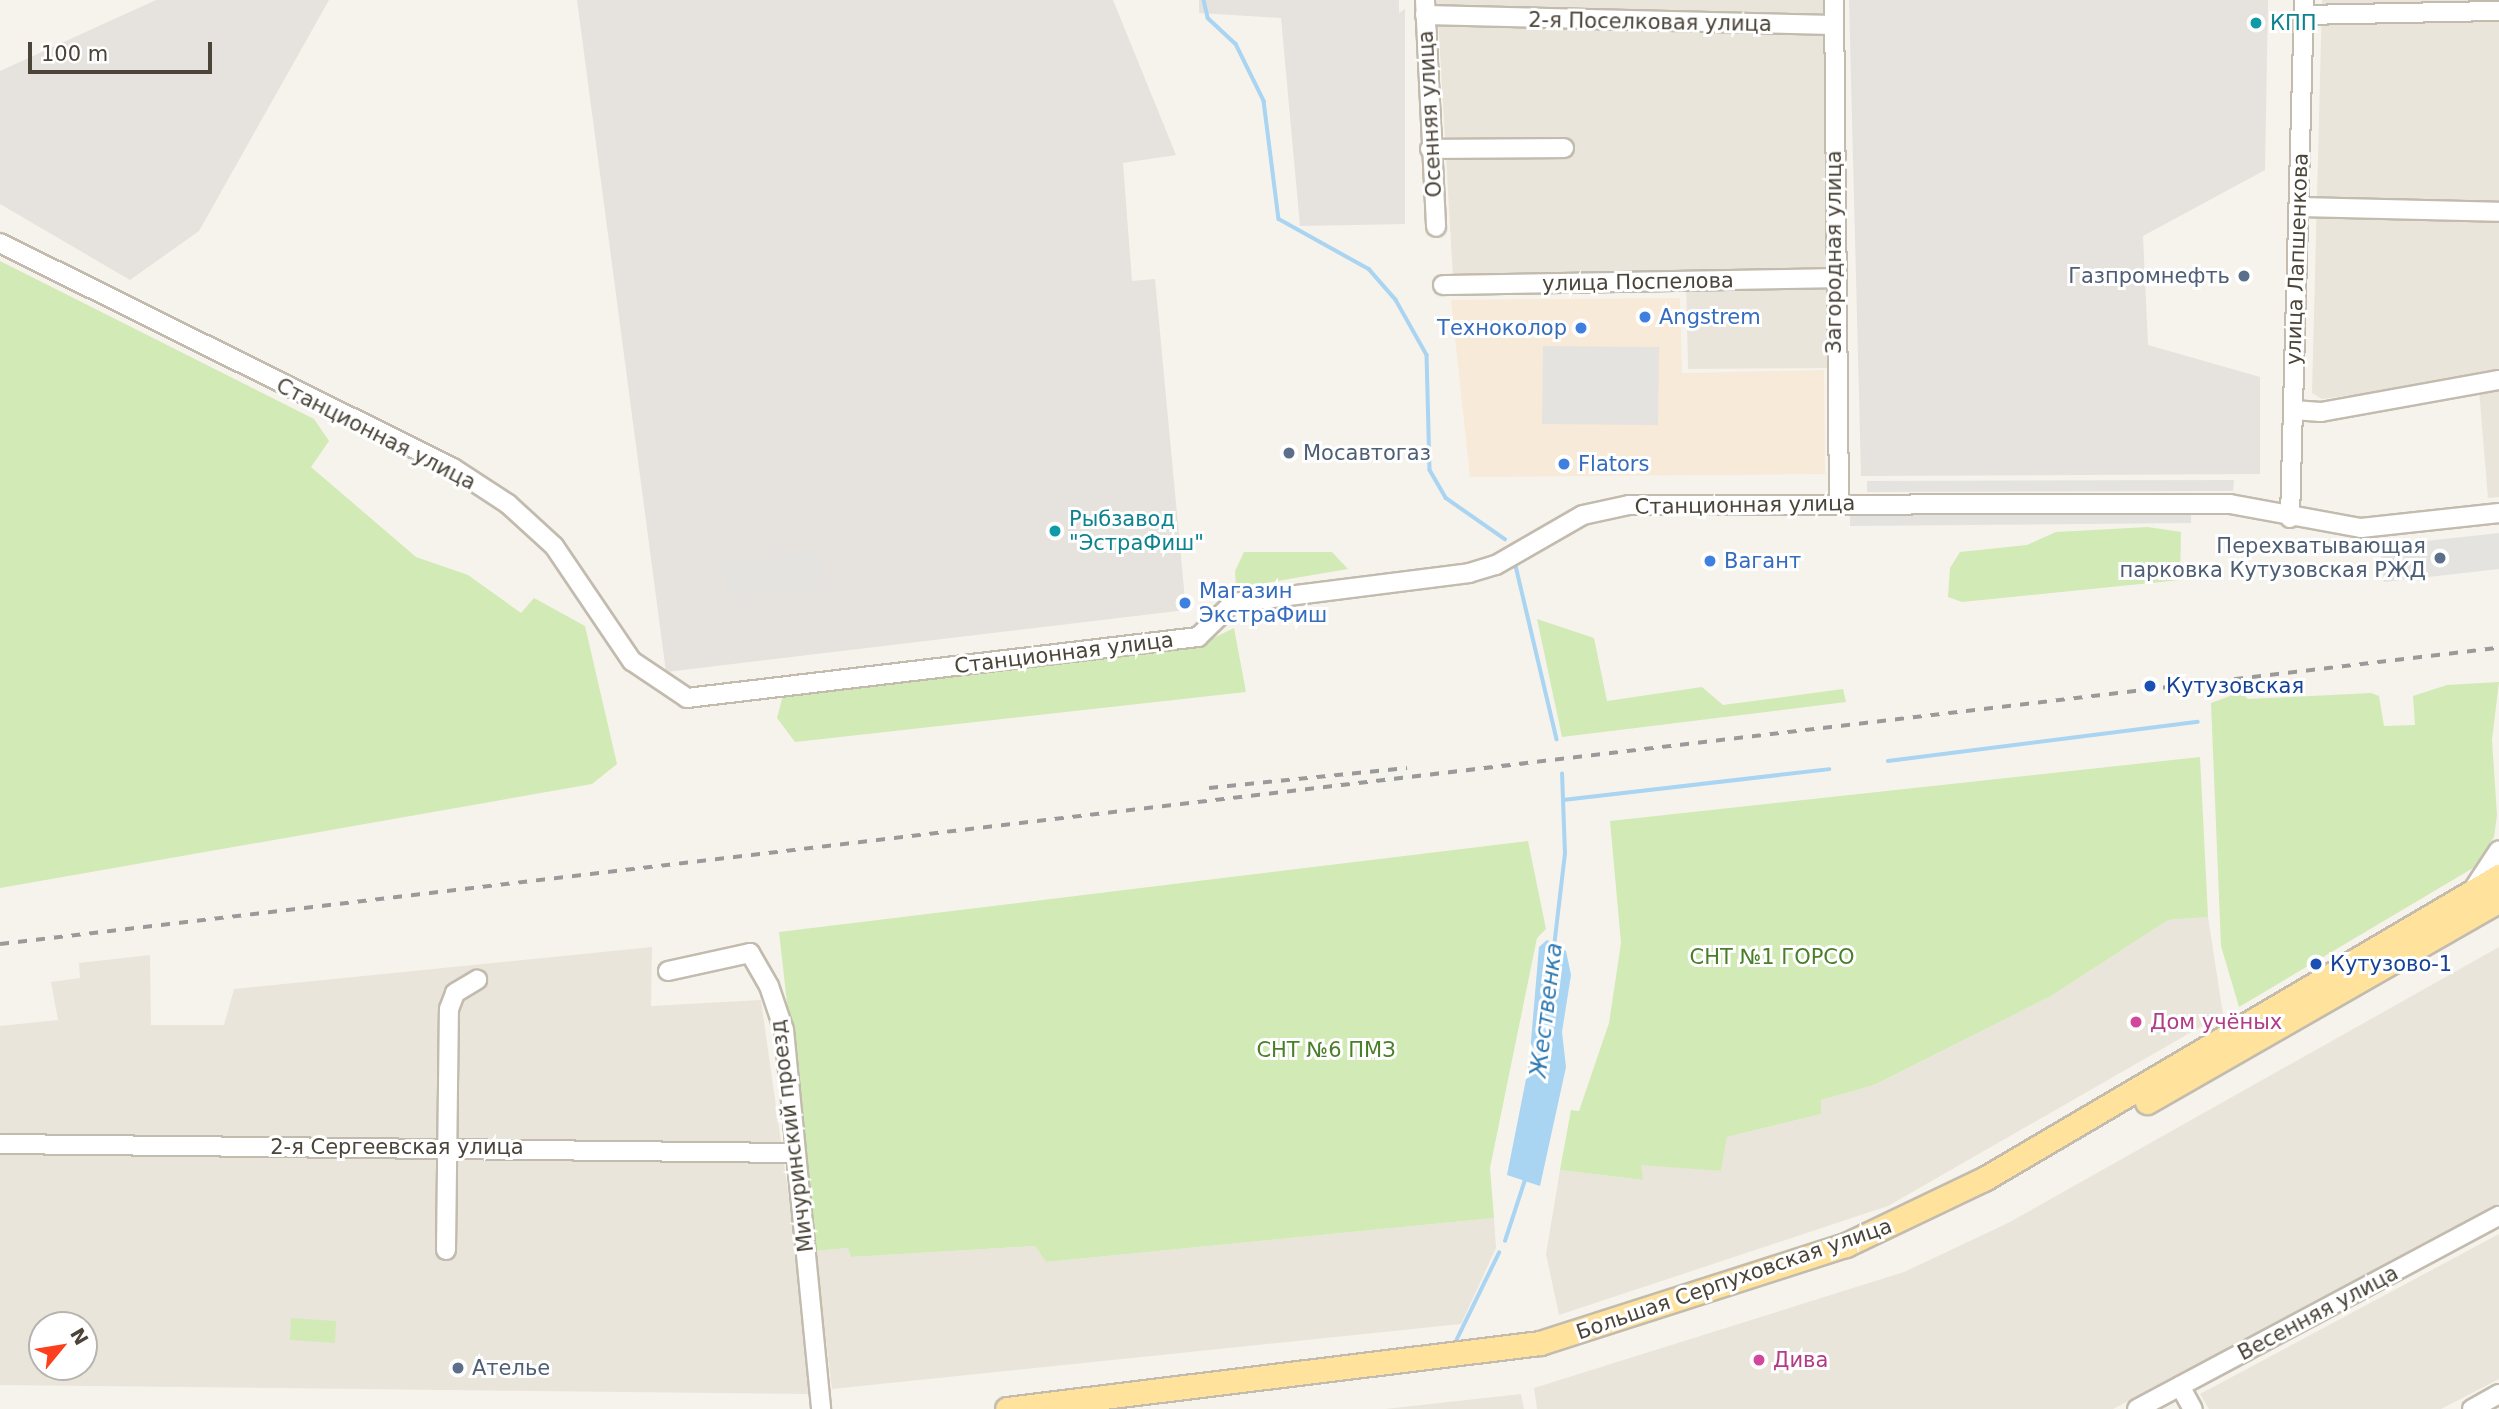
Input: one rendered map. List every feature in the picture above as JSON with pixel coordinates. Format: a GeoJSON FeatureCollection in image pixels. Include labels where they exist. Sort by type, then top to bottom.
{"type":"FeatureCollection","features":[{"type":"Feature","properties":{"kind":"main road","name":"Большая Серпуховская улица"},"geometry":{"type":"LineString","coordinates":[[1126,1409],[1531,1359],[1632,1332],[1852,1257],[1962,1208],[2487,902],[2499,876]]}},
{"type":"Feature","properties":{"kind":"main road","name":"Большая Серпуховская улица"},"geometry":{"type":"LineString","coordinates":[[1007,1409],[1540,1343],[1846,1245],[1974,1185],[2487,902]]}},
{"type":"Feature","properties":{"kind":"street","name":"Загородная улица"},"geometry":{"type":"LineString","coordinates":[[1833,0],[1833,278],[1839,503]]}},
{"type":"Feature","properties":{"kind":"street"},"geometry":{"type":"LineString","coordinates":[[2304,7],[2499,11]]}},
{"type":"Feature","properties":{"kind":"street","name":"улица Лапшенкова"},"geometry":{"type":"LineString","coordinates":[[2290,518],[2304,7]]}},
{"type":"Feature","properties":{"kind":"street","name":"2-я Поселковая улица"},"geometry":{"type":"LineString","coordinates":[[1425,8],[1834,25]]}},
{"type":"Feature","properties":{"kind":"street","name":"Осенняя улица"},"geometry":{"type":"LineString","coordinates":[[1425,8],[1436,227]]}},
{"type":"Feature","properties":{"kind":"street"},"geometry":{"type":"LineString","coordinates":[[1430,149],[1564,148]]}},
{"type":"Feature","properties":{"kind":"street"},"geometry":{"type":"LineString","coordinates":[[2299,207],[2499,212]]}},
{"type":"Feature","properties":{"kind":"street","name":"Станционная улица"},"geometry":{"type":"LineString","coordinates":[[0,243],[453,468],[508,504],[554,546],[632,661],[687,698],[1198,637],[1233,603],[1469,573],[1496,565],[1584,515],[1629,505],[2230,504],[2290,518],[2361,528],[2499,513]]}},
{"type":"Feature","properties":{"kind":"street","name":"улица Поспелова"},"geometry":{"type":"LineString","coordinates":[[1443,285],[1833,278]]}},
{"type":"Feature","properties":{"kind":"street"},"geometry":{"type":"LineString","coordinates":[[2293,410],[2321,412],[2499,380]]}},
{"type":"Feature","properties":{"kind":"street"},"geometry":{"type":"LineString","coordinates":[[2487,902],[2499,850]]}},
{"type":"Feature","properties":{"kind":"street","name":"Мичуринский проезд"},"geometry":{"type":"LineString","coordinates":[[668,971],[750,953],[784,1031],[821,1409]]}},
{"type":"Feature","properties":{"kind":"street"},"geometry":{"type":"LineString","coordinates":[[446,1250],[449,1009],[455,993],[477,980]]}},
{"type":"Feature","properties":{"kind":"street","name":"2-я Сергеевская улица"},"geometry":{"type":"LineString","coordinates":[[0,1144],[794,1153]]}},
{"type":"Feature","properties":{"kind":"street","name":"Весенняя улица"},"geometry":{"type":"LineString","coordinates":[[2137,1409],[2499,1216]]}},
{"type":"Feature","properties":{"kind":"street"},"geometry":{"type":"LineString","coordinates":[[2179,1386],[2193,1409]]}},
{"type":"Feature","properties":{"kind":"street"},"geometry":{"type":"LineString","coordinates":[[2472,1409],[2499,1394]]}},
{"type":"Feature","properties":{"kind":"shaded area"},"geometry":{"type":"Polygon","coordinates":[[[156,0],[329,0],[199,231],[130,280],[0,204],[0,71],[156,0]]]}},
{"type":"Feature","properties":{"kind":"shaded area"},"geometry":{"type":"Polygon","coordinates":[[[577,0],[1113,0],[1176,155],[1123,163],[1132,281],[1155,279],[1186,610],[666,672],[577,0]]]}},
{"type":"Feature","properties":{"kind":"shaded area"},"geometry":{"type":"Polygon","coordinates":[[[1199,0],[1399,0],[1399,13],[1405,9],[1405,224],[1300,226],[1281,18],[1199,13],[1199,0]]]}},
{"type":"Feature","properties":{"kind":"shaded area"},"geometry":{"type":"Polygon","coordinates":[[[1437,0],[1827,0],[1833,368],[1688,369],[1686,277],[1453,278],[1437,0]]]}},
{"type":"Feature","properties":{"kind":"shaded area"},"geometry":{"type":"Polygon","coordinates":[[[1849,0],[2268,0],[2265,170],[2143,236],[2148,345],[2260,377],[2260,474],[1861,476],[1849,0]]]}},
{"type":"Feature","properties":{"kind":"shaded area"},"geometry":{"type":"Polygon","coordinates":[[[2322,0],[2499,0],[2499,497],[2488,498],[2478,378],[2322,399],[2312,393],[2322,0]]]}},
{"type":"Feature","properties":{"kind":"shaded area"},"geometry":{"type":"Polygon","coordinates":[[[1680,298],[1682,373],[1824,370],[1825,474],[1470,477],[1451,300],[1680,298]]]}},
{"type":"Feature","properties":{"kind":"shaded area"},"geometry":{"type":"Polygon","coordinates":[[[1543,346],[1659,347],[1658,425],[1542,424],[1543,346]]]}},
{"type":"Feature","properties":{"kind":"shaded area"},"geometry":{"type":"Polygon","coordinates":[[[2234,480],[2233,491],[1867,492],[1867,481],[2234,480]]]}},
{"type":"Feature","properties":{"kind":"shaded area"},"geometry":{"type":"Polygon","coordinates":[[[2191,511],[2191,523],[1850,526],[1850,514],[2191,511]]]}},
{"type":"Feature","properties":{"kind":"shaded area","name":"Перехватывающая парковка Кутузовская РЖД"},"geometry":{"type":"Polygon","coordinates":[[[2499,533],[2499,569],[2384,582],[2380,546],[2499,533]]]}},
{"type":"Feature","properties":{"kind":"shaded area"},"geometry":{"type":"Polygon","coordinates":[[[820,551],[824,586],[728,597],[724,562],[820,551]]]}},
{"type":"Feature","properties":{"kind":"shaded area"},"geometry":{"type":"Polygon","coordinates":[[[2208,917],[2223,1014],[1888,1206],[1559,1315],[1546,1254],[1560,1170],[1642,1180],[1640,1164],[1721,1171],[1727,1137],[1821,1114],[1821,1100],[1874,1085],[2051,996],[2168,920],[2208,917]]]}},
{"type":"Feature","properties":{"kind":"shaded area"},"geometry":{"type":"Polygon","coordinates":[[[652,947],[651,1006],[761,1000],[808,1333],[811,1394],[0,1385],[0,1026],[58,1020],[51,982],[80,978],[79,963],[150,955],[151,1025],[224,1025],[234,989],[652,947]]]}},
{"type":"Feature","properties":{"kind":"shaded area"},"geometry":{"type":"Polygon","coordinates":[[[2499,947],[2499,1203],[2113,1409],[1537,1409],[1534,1388],[1904,1272],[2008,1223],[2499,947]]]}},
{"type":"Feature","properties":{"kind":"shaded area"},"geometry":{"type":"Polygon","coordinates":[[[1494,1218],[1496,1248],[1461,1324],[832,1389],[815,1251],[848,1248],[851,1257],[1035,1246],[1046,1262],[1494,1218]]]}},
{"type":"Feature","properties":{"kind":"shaded area"},"geometry":{"type":"Polygon","coordinates":[[[2499,1234],[2499,1379],[2441,1409],[2209,1409],[2200,1394],[2499,1234]]]}},
{"type":"Feature","properties":{"kind":"shaded area"},"geometry":{"type":"Polygon","coordinates":[[[1521,1394],[1524,1409],[1385,1409],[1521,1394]]]}},
{"type":"Feature","properties":{"kind":"green space"},"geometry":{"type":"Polygon","coordinates":[[[0,261],[314,419],[329,441],[311,467],[416,557],[468,575],[521,613],[534,598],[585,626],[617,764],[592,784],[0,888],[0,261]]]}},
{"type":"Feature","properties":{"kind":"green space"},"geometry":{"type":"Polygon","coordinates":[[[2148,527],[2181,532],[2180,580],[1962,602],[1948,597],[1950,568],[1960,552],[2027,545],[2056,532],[2148,527]]]}},
{"type":"Feature","properties":{"kind":"green space"},"geometry":{"type":"Polygon","coordinates":[[[1244,552],[1332,552],[1348,569],[1236,588],[1235,571],[1244,552]]]}},
{"type":"Feature","properties":{"kind":"green space"},"geometry":{"type":"Polygon","coordinates":[[[1537,619],[1594,638],[1607,701],[1702,687],[1723,705],[1843,689],[1846,702],[1562,737],[1537,619]]]}},
{"type":"Feature","properties":{"kind":"green space"},"geometry":{"type":"Polygon","coordinates":[[[1234,628],[1246,692],[795,742],[777,718],[783,695],[1203,643],[1234,628]]]}},
{"type":"Feature","properties":{"kind":"green space"},"geometry":{"type":"Polygon","coordinates":[[[2499,682],[2492,740],[2497,815],[2494,837],[2473,868],[2239,1007],[2221,946],[2211,703],[2241,692],[2248,699],[2371,693],[2379,696],[2384,726],[2415,725],[2413,696],[2447,685],[2499,682]]]}},
{"type":"Feature","properties":{"kind":"green space","name":"СНТ №1 ГОРСО"},"geometry":{"type":"Polygon","coordinates":[[[2200,757],[2208,917],[2168,920],[2051,996],[1874,1085],[1821,1100],[1821,1114],[1727,1137],[1721,1171],[1641,1165],[1643,1180],[1560,1170],[1571,1110],[1579,1111],[1609,1023],[1621,943],[1610,821],[2200,757]]]}},
{"type":"Feature","properties":{"kind":"green space","name":"СНТ №6 ПМЗ"},"geometry":{"type":"Polygon","coordinates":[[[1528,841],[1546,929],[1537,938],[1490,1168],[1494,1218],[1046,1262],[1035,1246],[851,1257],[848,1248],[815,1251],[779,932],[1528,841]]]}},
{"type":"Feature","properties":{"kind":"green space"},"geometry":{"type":"Polygon","coordinates":[[[291,1318],[336,1321],[335,1343],[290,1340],[291,1318]]]}},
{"type":"Feature","properties":{"kind":"water"},"geometry":{"type":"Polygon","coordinates":[[[1547,940],[1566,951],[1571,975],[1562,1032],[1566,1067],[1540,1186],[1507,1175],[1529,1064],[1539,947],[1547,940]]]}},
{"type":"Feature","properties":{"kind":"waterway","name":"Жественка"},"geometry":{"type":"LineString","coordinates":[[1204,0],[1208,18],[1236,44],[1264,101],[1279,219],[1369,269],[1396,300],[1427,355],[1430,470],[1446,498],[1505,539]]}},
{"type":"Feature","properties":{"kind":"waterway","name":"Жественка"},"geometry":{"type":"LineString","coordinates":[[1516,566],[1557,739]]}},
{"type":"Feature","properties":{"kind":"waterway"},"geometry":{"type":"LineString","coordinates":[[1888,761],[2198,722]]}},
{"type":"Feature","properties":{"kind":"waterway"},"geometry":{"type":"LineString","coordinates":[[1563,800],[1829,769]]}},
{"type":"Feature","properties":{"kind":"waterway","name":"Жественка"},"geometry":{"type":"LineString","coordinates":[[1554,947],[1565,854],[1562,774]]}},
{"type":"Feature","properties":{"kind":"waterway","name":"Жественка"},"geometry":{"type":"LineString","coordinates":[[1505,1241],[1526,1177]]}},
{"type":"Feature","properties":{"kind":"waterway","name":"Жественка"},"geometry":{"type":"LineString","coordinates":[[1457,1339],[1499,1253]]}},
{"type":"Feature","properties":{"kind":"railway"},"geometry":{"type":"LineString","coordinates":[[0,944],[2499,648]]}},
{"type":"Feature","properties":{"kind":"railway"},"geometry":{"type":"LineString","coordinates":[[1209,788],[1407,768]]}},
{"type":"Feature","properties":{"kind":"place","name":"КПП"},"geometry":{"type":"Point","coordinates":[2256,23]}},
{"type":"Feature","properties":{"kind":"place","name":"Газпромнефть"},"geometry":{"type":"Point","coordinates":[2244,276]}},
{"type":"Feature","properties":{"kind":"place","name":"Angstrem"},"geometry":{"type":"Point","coordinates":[1645,317]}},
{"type":"Feature","properties":{"kind":"place","name":"Техноколор"},"geometry":{"type":"Point","coordinates":[1581,328]}},
{"type":"Feature","properties":{"kind":"place","name":"Мосавтогаз"},"geometry":{"type":"Point","coordinates":[1289,453]}},
{"type":"Feature","properties":{"kind":"place","name":"Flators"},"geometry":{"type":"Point","coordinates":[1564,464]}},
{"type":"Feature","properties":{"kind":"place","name":"Рыбзавод \"ЭстраФиш\""},"geometry":{"type":"Point","coordinates":[1055,531]}},
{"type":"Feature","properties":{"kind":"place","name":"Перехватывающая парковка Кутузовская РЖД"},"geometry":{"type":"Point","coordinates":[2440,558]}},
{"type":"Feature","properties":{"kind":"place","name":"Вагант"},"geometry":{"type":"Point","coordinates":[1710,561]}},
{"type":"Feature","properties":{"kind":"place","name":"Магазин ЭкстраФиш"},"geometry":{"type":"Point","coordinates":[1185,603]}},
{"type":"Feature","properties":{"kind":"place","name":"Кутузовская"},"geometry":{"type":"Point","coordinates":[2150,686]}},
{"type":"Feature","properties":{"kind":"place","name":"Кутузово-1"},"geometry":{"type":"Point","coordinates":[2316,964]}},
{"type":"Feature","properties":{"kind":"place","name":"Дом учёных"},"geometry":{"type":"Point","coordinates":[2136,1022]}},
{"type":"Feature","properties":{"kind":"place","name":"Дива"},"geometry":{"type":"Point","coordinates":[1759,1360]}},
{"type":"Feature","properties":{"kind":"place","name":"Ателье"},"geometry":{"type":"Point","coordinates":[458,1368]}}]}
